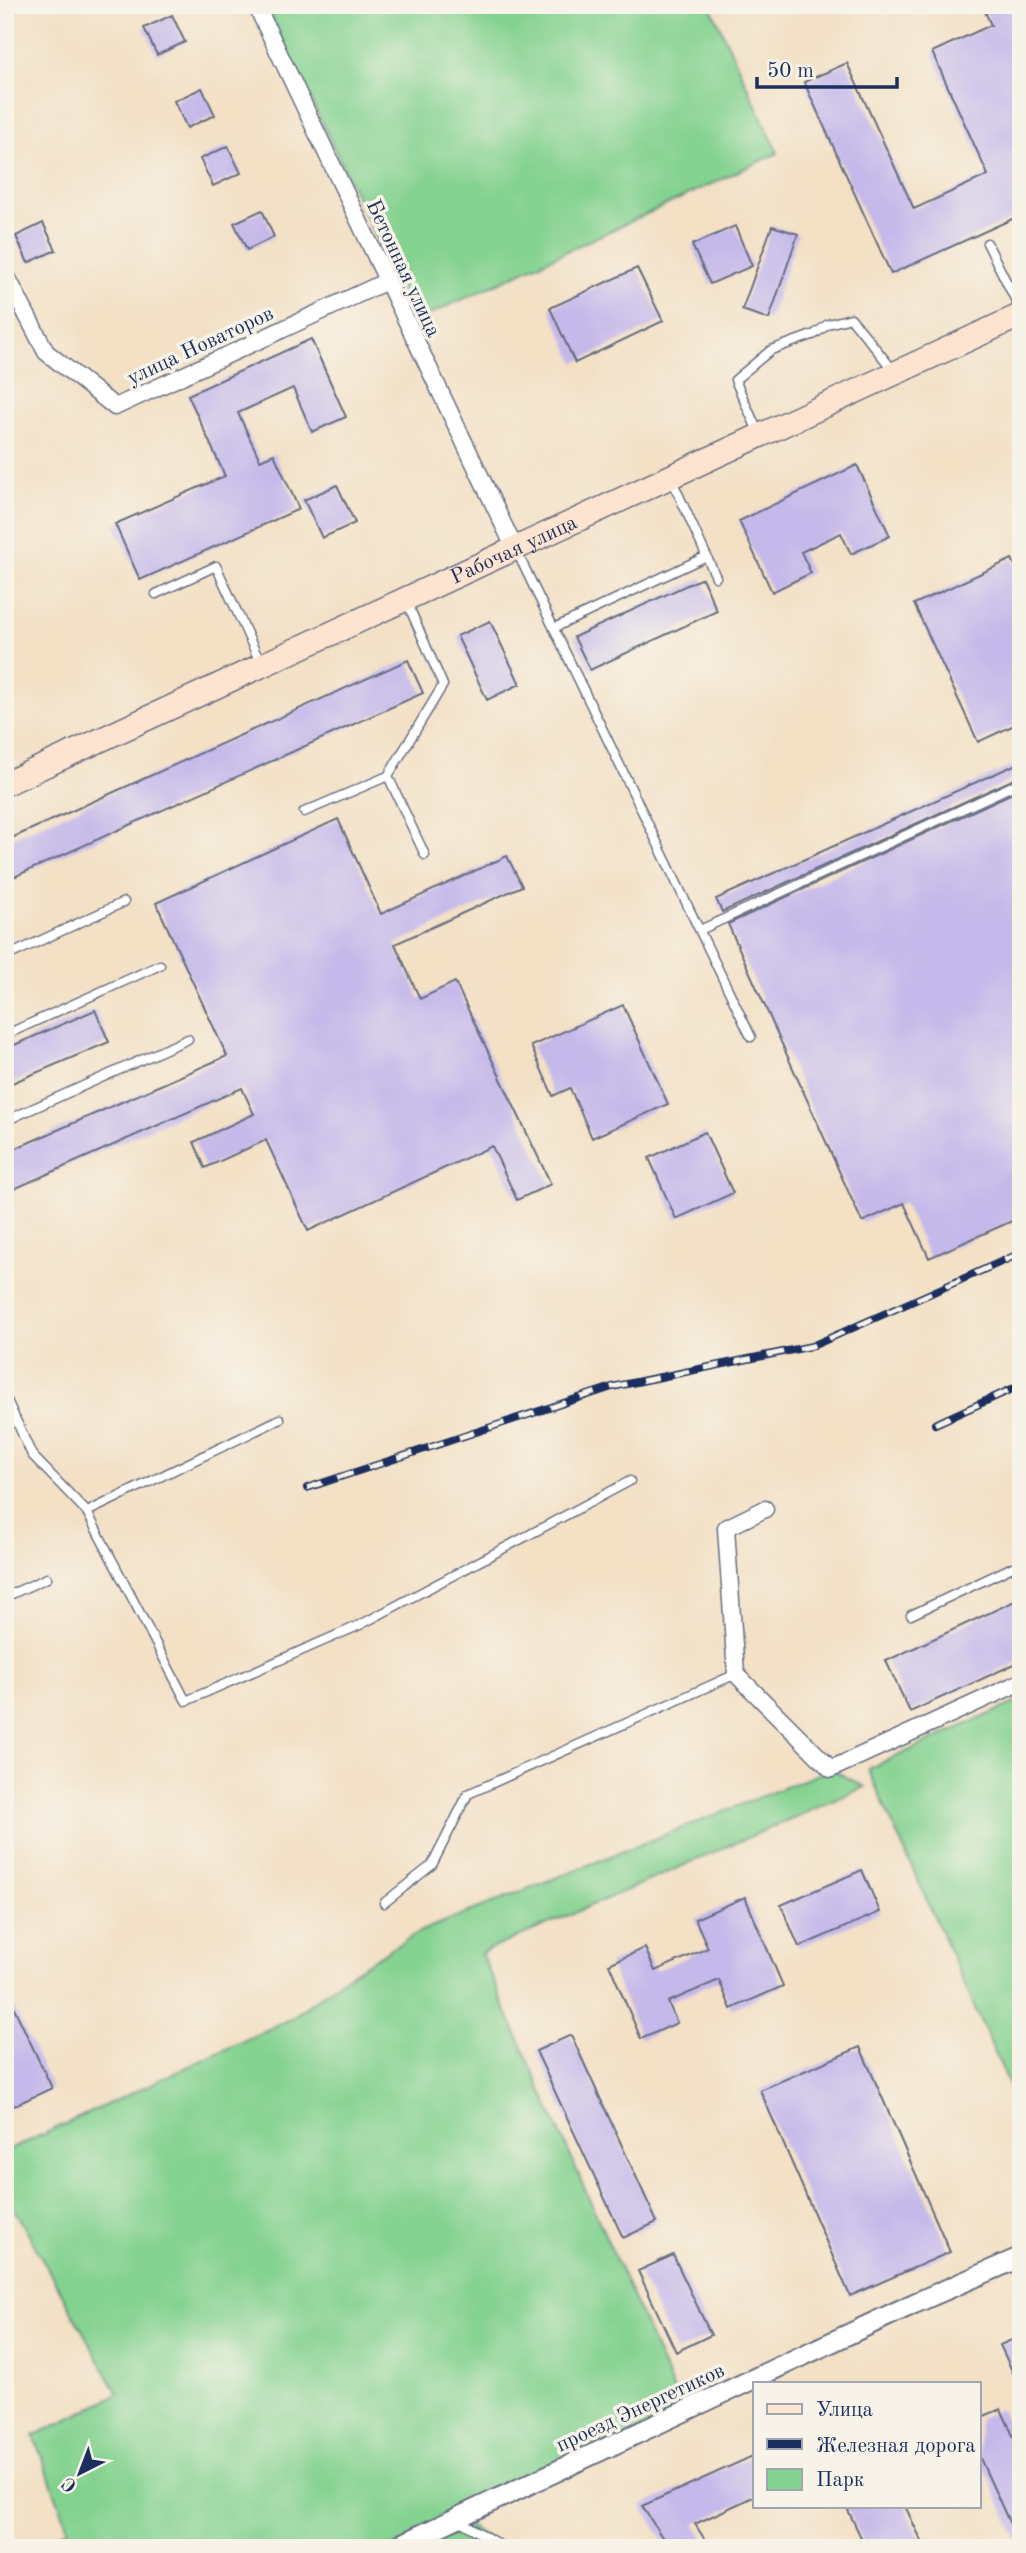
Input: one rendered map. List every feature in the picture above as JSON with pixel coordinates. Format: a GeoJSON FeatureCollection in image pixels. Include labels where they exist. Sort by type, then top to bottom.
{"type":"FeatureCollection","features":[{"type":"Feature","properties":{"kind":"main road","name":"Рабочая улица"},"geometry":{"type":"LineString","coordinates":[[5,784],[1021,313]]}},
{"type":"Feature","properties":{"kind":"street","name":"Бетонная улица"},"geometry":{"type":"LineString","coordinates":[[256,5],[515,549]]}},
{"type":"Feature","properties":{"kind":"street","name":"улица Новаторов"},"geometry":{"type":"LineString","coordinates":[[5,273],[46,352],[115,407],[387,281]]}},
{"type":"Feature","properties":{"kind":"street"},"geometry":{"type":"LineString","coordinates":[[765,1509],[726,1528],[736,1674],[831,1769],[1021,1682]]}},
{"type":"Feature","properties":{"kind":"street","name":"проезд Энергетиков"},"geometry":{"type":"LineString","coordinates":[[393,2548],[913,2304],[1021,2258]]}},
{"type":"Feature","properties":{"kind":"lane"},"geometry":{"type":"LineString","coordinates":[[987,243],[1021,313]]}},
{"type":"Feature","properties":{"kind":"lane"},"geometry":{"type":"LineString","coordinates":[[760,434],[735,380],[771,350],[815,334],[828,324],[852,318],[895,372]]}},
{"type":"Feature","properties":{"kind":"lane"},"geometry":{"type":"LineString","coordinates":[[670,476],[716,577]]}},
{"type":"Feature","properties":{"kind":"lane"},"geometry":{"type":"LineString","coordinates":[[515,549],[751,1037]]}},
{"type":"Feature","properties":{"kind":"lane"},"geometry":{"type":"LineString","coordinates":[[554,628],[707,556]]}},
{"type":"Feature","properties":{"kind":"lane"},"geometry":{"type":"LineString","coordinates":[[156,594],[216,566],[261,665]]}},
{"type":"Feature","properties":{"kind":"lane"},"geometry":{"type":"LineString","coordinates":[[304,811],[388,776],[443,685],[405,598]]}},
{"type":"Feature","properties":{"kind":"lane"},"geometry":{"type":"LineString","coordinates":[[388,776],[425,855]]}},
{"type":"Feature","properties":{"kind":"lane"},"geometry":{"type":"LineString","coordinates":[[700,930],[1021,782]]}},
{"type":"Feature","properties":{"kind":"lane"},"geometry":{"type":"LineString","coordinates":[[5,957],[124,902]]}},
{"type":"Feature","properties":{"kind":"lane"},"geometry":{"type":"LineString","coordinates":[[5,1035],[160,965]]}},
{"type":"Feature","properties":{"kind":"lane"},"geometry":{"type":"LineString","coordinates":[[5,1121],[188,1039]]}},
{"type":"Feature","properties":{"kind":"lane"},"geometry":{"type":"LineString","coordinates":[[5,1396],[32,1455],[87,1512],[186,1701],[360,1625],[630,1481]]}},
{"type":"Feature","properties":{"kind":"lane"},"geometry":{"type":"LineString","coordinates":[[87,1512],[280,1419]]}},
{"type":"Feature","properties":{"kind":"lane"},"geometry":{"type":"LineString","coordinates":[[911,1615],[1021,1563]]}},
{"type":"Feature","properties":{"kind":"lane"},"geometry":{"type":"LineString","coordinates":[[5,1597],[47,1578]]}},
{"type":"Feature","properties":{"kind":"lane"},"geometry":{"type":"LineString","coordinates":[[384,1903],[432,1866],[468,1794],[736,1674]]}},
{"type":"Feature","properties":{"kind":"lane"},"geometry":{"type":"LineString","coordinates":[[456,2519],[504,2548]]}},
{"type":"Feature","properties":{"kind":"green space"},"geometry":{"type":"Polygon","coordinates":[[[266,5],[710,5],[778,153],[416,321],[266,5]]]}},
{"type":"Feature","properties":{"kind":"green space"},"geometry":{"type":"Polygon","coordinates":[[[1021,1700],[1021,2111],[868,1769],[1021,1700]]]}},
{"type":"Feature","properties":{"kind":"green space"},"geometry":{"type":"Polygon","coordinates":[[[831,1769],[865,1787],[481,1953],[683,2412],[457,2519],[504,2548],[33,2548],[68,2528],[34,2436],[118,2394],[8,2198],[5,2198],[5,2152],[290,2019],[351,1973],[421,1931],[831,1769]]]}},
{"type":"Feature","properties":{"kind":"building"},"geometry":{"type":"Polygon","coordinates":[[[982,5],[1016,5],[1021,16],[1021,215],[891,274],[804,82],[847,63],[914,209],[988,175],[932,52],[991,25],[982,5]]]}},
{"type":"Feature","properties":{"kind":"building"},"geometry":{"type":"Polygon","coordinates":[[[172,15],[185,42],[157,55],[144,28],[172,15]]]}},
{"type":"Feature","properties":{"kind":"building"},"geometry":{"type":"Polygon","coordinates":[[[202,88],[215,115],[187,128],[174,101],[202,88]]]}},
{"type":"Feature","properties":{"kind":"building"},"geometry":{"type":"Polygon","coordinates":[[[228,146],[241,173],[213,186],[200,159],[228,146]]]}},
{"type":"Feature","properties":{"kind":"building"},"geometry":{"type":"Polygon","coordinates":[[[262,210],[274,237],[247,250],[234,223],[262,210]]]}},
{"type":"Feature","properties":{"kind":"building"},"geometry":{"type":"Polygon","coordinates":[[[43,223],[56,250],[28,263],[16,236],[43,223]]]}},
{"type":"Feature","properties":{"kind":"building"},"geometry":{"type":"Polygon","coordinates":[[[735,226],[752,266],[710,284],[692,245],[735,226]]]}},
{"type":"Feature","properties":{"kind":"building"},"geometry":{"type":"Polygon","coordinates":[[[772,226],[798,234],[769,319],[742,310],[772,226]]]}},
{"type":"Feature","properties":{"kind":"building"},"geometry":{"type":"Polygon","coordinates":[[[637,268],[663,321],[575,363],[550,308],[637,268]]]}},
{"type":"Feature","properties":{"kind":"building"},"geometry":{"type":"Polygon","coordinates":[[[311,339],[346,417],[312,432],[293,388],[238,413],[260,460],[274,454],[299,509],[140,580],[115,524],[225,476],[188,395],[311,339]]]}},
{"type":"Feature","properties":{"kind":"building"},"geometry":{"type":"Polygon","coordinates":[[[857,465],[890,536],[851,554],[841,533],[801,552],[811,573],[772,592],[739,521],[857,465]]]}},
{"type":"Feature","properties":{"kind":"building"},"geometry":{"type":"Polygon","coordinates":[[[337,485],[355,523],[322,538],[304,500],[337,485]]]}},
{"type":"Feature","properties":{"kind":"building"},"geometry":{"type":"Polygon","coordinates":[[[1012,559],[1021,577],[1021,722],[978,742],[914,604],[1012,559]]]}},
{"type":"Feature","properties":{"kind":"building"},"geometry":{"type":"Polygon","coordinates":[[[702,578],[717,611],[590,670],[574,637],[702,578]]]}},
{"type":"Feature","properties":{"kind":"building"},"geometry":{"type":"Polygon","coordinates":[[[490,621],[520,684],[487,700],[457,636],[490,621]]]}},
{"type":"Feature","properties":{"kind":"building"},"geometry":{"type":"Polygon","coordinates":[[[408,660],[423,693],[5,881],[5,841],[408,660]]]}},
{"type":"Feature","properties":{"kind":"building"},"geometry":{"type":"Polygon","coordinates":[[[1021,762],[1021,776],[722,912],[716,899],[1021,762]]]}},
{"type":"Feature","properties":{"kind":"building"},"geometry":{"type":"Polygon","coordinates":[[[1021,789],[1021,1217],[929,1258],[904,1203],[862,1222],[728,924],[1021,789]]]}},
{"type":"Feature","properties":{"kind":"building"},"geometry":{"type":"Polygon","coordinates":[[[338,819],[381,914],[507,856],[522,886],[395,944],[420,999],[455,982],[551,1184],[517,1200],[492,1146],[308,1231],[266,1140],[205,1168],[194,1142],[254,1114],[242,1088],[5,1193],[5,1153],[227,1056],[156,903],[338,819]]]}},
{"type":"Feature","properties":{"kind":"building"},"geometry":{"type":"Polygon","coordinates":[[[623,1005],[668,1104],[592,1138],[570,1088],[553,1096],[531,1046],[623,1005]]]}},
{"type":"Feature","properties":{"kind":"building"},"geometry":{"type":"Polygon","coordinates":[[[95,1010],[109,1042],[5,1086],[5,1049],[95,1010]]]}},
{"type":"Feature","properties":{"kind":"building"},"geometry":{"type":"Polygon","coordinates":[[[705,1132],[733,1193],[676,1219],[649,1158],[705,1132]]]}},
{"type":"Feature","properties":{"kind":"building"},"geometry":{"type":"Polygon","coordinates":[[[1021,1598],[1021,1661],[910,1712],[886,1661],[1021,1598]]]}},
{"type":"Feature","properties":{"kind":"building"},"geometry":{"type":"Polygon","coordinates":[[[862,1870],[880,1912],[799,1947],[781,1905],[862,1870]]]}},
{"type":"Feature","properties":{"kind":"building"},"geometry":{"type":"Polygon","coordinates":[[[745,1897],[783,1986],[731,2009],[719,1980],[668,2002],[677,2023],[641,2039],[609,1964],[645,1948],[655,1971],[708,1948],[695,1919],[745,1897]]]}},
{"type":"Feature","properties":{"kind":"building"},"geometry":{"type":"Polygon","coordinates":[[[5,1989],[52,2088],[5,2110],[5,1989]]]}},
{"type":"Feature","properties":{"kind":"building"},"geometry":{"type":"Polygon","coordinates":[[[571,2035],[657,2222],[623,2238],[536,2051],[571,2035]]]}},
{"type":"Feature","properties":{"kind":"building"},"geometry":{"type":"Polygon","coordinates":[[[860,2047],[950,2252],[850,2296],[760,2090],[860,2047]]]}},
{"type":"Feature","properties":{"kind":"building"},"geometry":{"type":"Polygon","coordinates":[[[673,2255],[711,2335],[676,2352],[638,2271],[673,2255]]]}},
{"type":"Feature","properties":{"kind":"building"},"geometry":{"type":"Polygon","coordinates":[[[1021,2336],[1021,2390],[1000,2345],[1021,2336]]]}},
{"type":"Feature","properties":{"kind":"building"},"geometry":{"type":"Polygon","coordinates":[[[1001,2409],[1021,2453],[1021,2548],[981,2460],[981,2417],[1001,2409]]]}},
{"type":"Feature","properties":{"kind":"building"},"geometry":{"type":"Polygon","coordinates":[[[753,2456],[753,2497],[695,2524],[710,2548],[669,2548],[642,2506],[753,2456]]]}},
{"type":"Feature","properties":{"kind":"building"},"geometry":{"type":"Polygon","coordinates":[[[847,2508],[906,2508],[925,2548],[866,2548],[847,2508]]]}},
{"type":"Feature","properties":{"kind":"railway"},"geometry":{"type":"LineString","coordinates":[[307,1488],[612,1387],[812,1346],[1021,1253]]}},
{"type":"Feature","properties":{"kind":"railway"},"geometry":{"type":"LineString","coordinates":[[935,1424],[1021,1385]]}}]}
